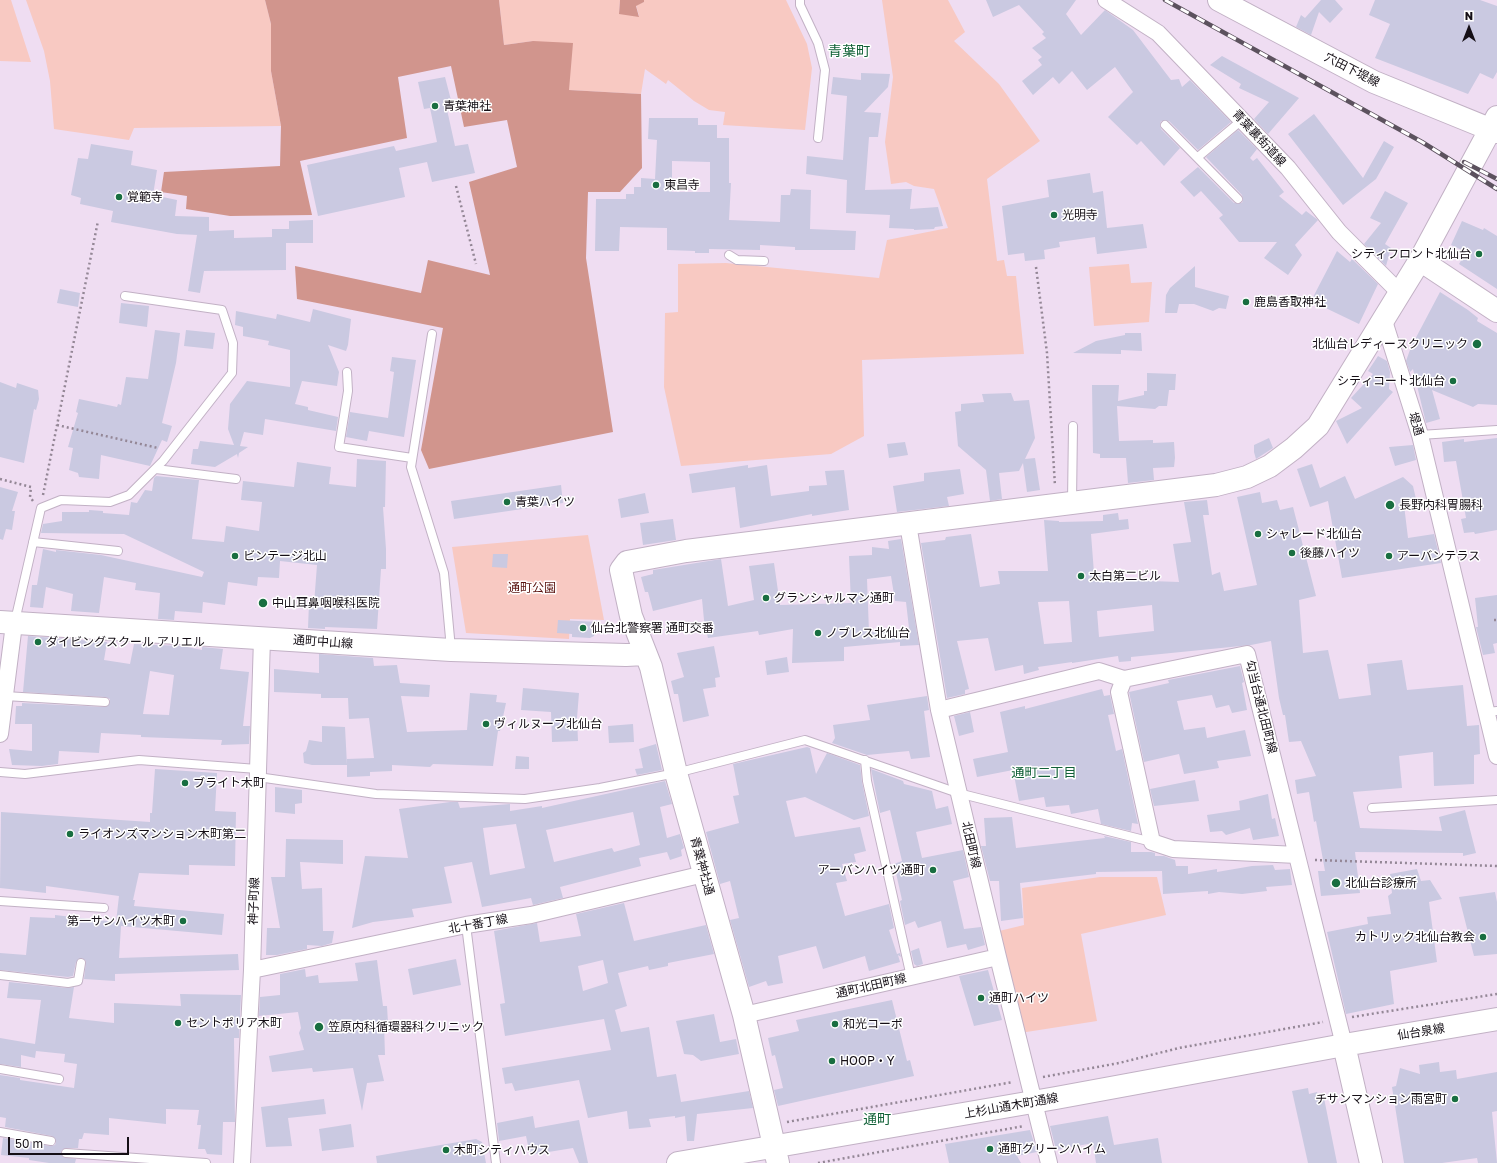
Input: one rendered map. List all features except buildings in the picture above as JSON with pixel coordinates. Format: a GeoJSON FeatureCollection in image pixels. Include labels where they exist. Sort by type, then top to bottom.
{"type":"FeatureCollection","features":[{"type":"Feature","properties":{"kind":"street","name":"青葉裏街道線"},"geometry":{"type":"LineString","coordinates":[[1106,0],[1158,33],[1288,168],[1339,232],[1399,292]]}},
{"type":"Feature","properties":{"kind":"street","name":"穴田下堤線"},"geometry":{"type":"LineString","coordinates":[[1219,0],[1374,82],[1495,126]]}},
{"type":"Feature","properties":{"kind":"street"},"geometry":{"type":"LineString","coordinates":[[908,524],[1216,485],[1247,477],[1270,466],[1294,448],[1318,426],[1384,321],[1399,292],[1420,260],[1495,126]]}},
{"type":"Feature","properties":{"kind":"street"},"geometry":{"type":"LineString","coordinates":[[1420,260],[1497,311]]}},
{"type":"Feature","properties":{"kind":"street","name":"堤通"},"geometry":{"type":"LineString","coordinates":[[1384,321],[1420,435],[1492,712],[1497,756]]}},
{"type":"Feature","properties":{"kind":"street","name":"青葉神社通"},"geometry":{"type":"LineString","coordinates":[[775,1155],[744,1015],[676,773],[651,668],[631,616],[621,570],[627,562],[636,559],[678,552],[908,524]]}},
{"type":"Feature","properties":{"kind":"street","name":"北田町線"},"geometry":{"type":"LineString","coordinates":[[908,524],[939,710],[998,957],[1050,1163]]}},
{"type":"Feature","properties":{"kind":"street"},"geometry":{"type":"LineString","coordinates":[[0,734],[5,696],[7,623]]}},
{"type":"Feature","properties":{"kind":"street","name":"通町中山線"},"geometry":{"type":"LineString","coordinates":[[7,623],[451,650],[626,655],[645,654]]}},
{"type":"Feature","properties":{"kind":"street","name":"神子町線"},"geometry":{"type":"LineString","coordinates":[[242,1163],[252,970],[262,638]]}},
{"type":"Feature","properties":{"kind":"street","name":"勾当台通北田町線"},"geometry":{"type":"LineString","coordinates":[[939,710],[1099,671],[1124,679],[1248,654],[1344,1045]]}},
{"type":"Feature","properties":{"kind":"street"},"geometry":{"type":"LineString","coordinates":[[1124,679],[1119,692],[1152,842],[1173,849],[1298,857]]}},
{"type":"Feature","properties":{"kind":"street","name":"北十番丁線"},"geometry":{"type":"LineString","coordinates":[[252,970],[466,925],[570,906],[704,874]]}},
{"type":"Feature","properties":{"kind":"street","name":"通町北田町線"},"geometry":{"type":"LineString","coordinates":[[744,1015],[998,957]]}},
{"type":"Feature","properties":{"kind":"street","name":"仙台泉線"},"geometry":{"type":"LineString","coordinates":[[1344,1045],[1497,1020]]}},
{"type":"Feature","properties":{"kind":"street"},"geometry":{"type":"LineString","coordinates":[[1344,1045],[1371,1163]]}},
{"type":"Feature","properties":{"kind":"street","name":"上杉山通木町通線"},"geometry":{"type":"LineString","coordinates":[[678,1163],[775,1155],[1034,1102],[1344,1045]]}},
{"type":"Feature","properties":{"kind":"lane"},"geometry":{"type":"LineString","coordinates":[[800,0],[800,5],[818,43],[825,70],[818,138]]}},
{"type":"Feature","properties":{"kind":"lane"},"geometry":{"type":"LineString","coordinates":[[1198,157],[1242,120]]}},
{"type":"Feature","properties":{"kind":"lane"},"geometry":{"type":"LineString","coordinates":[[1165,125],[1238,199]]}},
{"type":"Feature","properties":{"kind":"lane"},"geometry":{"type":"LineString","coordinates":[[730,255],[737,260],[764,261]]}},
{"type":"Feature","properties":{"kind":"lane"},"geometry":{"type":"LineString","coordinates":[[7,623],[33,542],[41,508],[61,500],[110,502],[130,494],[169,454],[232,372],[233,343],[222,310],[125,296]]}},
{"type":"Feature","properties":{"kind":"lane"},"geometry":{"type":"LineString","coordinates":[[432,334],[411,467],[444,573],[451,650]]}},
{"type":"Feature","properties":{"kind":"lane"},"geometry":{"type":"LineString","coordinates":[[346,372],[348,391],[339,447],[412,458]]}},
{"type":"Feature","properties":{"kind":"lane"},"geometry":{"type":"LineString","coordinates":[[1064,504],[1072,426]]}},
{"type":"Feature","properties":{"kind":"lane"},"geometry":{"type":"LineString","coordinates":[[1420,435],[1497,430]]}},
{"type":"Feature","properties":{"kind":"lane"},"geometry":{"type":"LineString","coordinates":[[156,468],[236,479]]}},
{"type":"Feature","properties":{"kind":"lane"},"geometry":{"type":"LineString","coordinates":[[33,542],[118,551]]}},
{"type":"Feature","properties":{"kind":"lane"},"geometry":{"type":"LineString","coordinates":[[5,696],[104,702]]}},
{"type":"Feature","properties":{"kind":"lane"},"geometry":{"type":"LineString","coordinates":[[0,772],[25,774],[139,760],[257,773],[376,794],[525,799],[600,788],[676,773],[805,740],[958,793],[1152,842]]}},
{"type":"Feature","properties":{"kind":"lane"},"geometry":{"type":"LineString","coordinates":[[865,760],[867,781],[911,977]]}},
{"type":"Feature","properties":{"kind":"lane"},"geometry":{"type":"LineString","coordinates":[[1372,808],[1497,800]]}},
{"type":"Feature","properties":{"kind":"lane"},"geometry":{"type":"LineString","coordinates":[[0,900],[104,908]]}},
{"type":"Feature","properties":{"kind":"lane"},"geometry":{"type":"LineString","coordinates":[[466,925],[496,1163]]}},
{"type":"Feature","properties":{"kind":"lane"},"geometry":{"type":"LineString","coordinates":[[0,974],[68,983],[78,981],[81,963]]}},
{"type":"Feature","properties":{"kind":"lane"},"geometry":{"type":"LineString","coordinates":[[0,1069],[59,1079]]}},
{"type":"Feature","properties":{"kind":"lane"},"geometry":{"type":"LineString","coordinates":[[0,1132],[51,1141]]}},
{"type":"Feature","properties":{"kind":"lane"},"geometry":{"type":"LineString","coordinates":[[66,1153],[206,1163]]}},
{"type":"Feature","properties":{"kind":"path"},"geometry":{"type":"LineString","coordinates":[[456,186],[476,264]]}},
{"type":"Feature","properties":{"kind":"path"},"geometry":{"type":"LineString","coordinates":[[41,508],[98,220]]}},
{"type":"Feature","properties":{"kind":"path"},"geometry":{"type":"LineString","coordinates":[[1036,267],[1064,504]]}},
{"type":"Feature","properties":{"kind":"path"},"geometry":{"type":"LineString","coordinates":[[57,425],[156,448],[169,454]]}},
{"type":"Feature","properties":{"kind":"path"},"geometry":{"type":"LineString","coordinates":[[0,480],[31,487],[30,497],[41,508]]}},
{"type":"Feature","properties":{"kind":"path"},"geometry":{"type":"LineString","coordinates":[[1298,857],[1497,866]]}},
{"type":"Feature","properties":{"kind":"path"},"geometry":{"type":"LineString","coordinates":[[1346,1018],[1497,994]]}},
{"type":"Feature","properties":{"kind":"path"},"geometry":{"type":"LineString","coordinates":[[1041,1078],[1119,1063],[1179,1048],[1330,1020]]}},
{"type":"Feature","properties":{"kind":"path"},"geometry":{"type":"LineString","coordinates":[[782,1123],[1016,1082]]}},
{"type":"Feature","properties":{"kind":"path"},"geometry":{"type":"LineString","coordinates":[[818,1163],[1025,1126]]}},
{"type":"Feature","properties":{"kind":"green space"},"geometry":{"type":"Polygon","coordinates":[[[0,0],[11,0],[31,62],[0,61],[0,0]]]}},
{"type":"Feature","properties":{"kind":"green space"},"geometry":{"type":"Polygon","coordinates":[[[26,0],[265,0],[271,24],[271,71],[281,126],[134,128],[129,140],[54,129],[50,81],[44,51],[26,0]]]}},
{"type":"Feature","properties":{"kind":"green space"},"geometry":{"type":"Polygon","coordinates":[[[499,0],[620,0],[619,13],[639,16],[636,5],[644,2],[644,0],[786,0],[807,44],[812,68],[805,130],[723,125],[725,112],[709,110],[694,101],[668,80],[666,84],[645,69],[641,94],[569,90],[533,41],[504,45],[499,0]]]}},
{"type":"Feature","properties":{"kind":"green space"},"geometry":{"type":"Polygon","coordinates":[[[882,0],[948,0],[965,32],[954,41],[999,84],[1040,141],[987,179],[997,261],[1004,260],[1007,276],[1016,276],[1024,354],[862,360],[864,436],[831,454],[681,466],[664,387],[665,313],[678,312],[678,264],[726,263],[879,278],[887,240],[948,228],[934,189],[914,186],[906,182],[891,184],[885,142],[893,77],[882,0]]]}},
{"type":"Feature","properties":{"kind":"green space"},"geometry":{"type":"Polygon","coordinates":[[[1129,264],[1131,283],[1152,282],[1149,322],[1094,326],[1089,267],[1129,264]]]}},
{"type":"Feature","properties":{"kind":"green space","name":"通町公園"},"geometry":{"type":"Polygon","coordinates":[[[588,535],[604,620],[570,619],[569,639],[466,633],[452,547],[588,535]]]}},
{"type":"Feature","properties":{"kind":"green space"},"geometry":{"type":"Polygon","coordinates":[[[1100,877],[1157,877],[1166,915],[1081,934],[1097,1021],[1020,1033],[995,932],[1024,925],[1022,888],[1100,877]]]}},
{"type":"Feature","properties":{"kind":"shaded area"},"geometry":{"type":"Polygon","coordinates":[[[265,0],[499,0],[504,45],[533,41],[573,43],[569,90],[641,94],[642,168],[620,192],[588,192],[586,258],[613,432],[429,469],[421,450],[443,328],[297,299],[295,266],[421,293],[428,260],[490,275],[469,182],[517,167],[507,120],[464,127],[451,66],[398,77],[407,138],[300,161],[312,215],[230,216],[186,209],[187,196],[161,192],[164,172],[280,166],[281,126],[271,71],[271,24],[265,0]]]}},
{"type":"Feature","properties":{"kind":"shaded area"},"geometry":{"type":"Polygon","coordinates":[[[620,0],[644,0],[644,2],[636,6],[639,17],[619,14],[620,0]]]}},
{"type":"Feature","properties":{"kind":"railway"},"geometry":{"type":"LineString","coordinates":[[1165,0],[1422,142],[1497,189]]}},
{"type":"Feature","properties":{"kind":"railway"},"geometry":{"type":"LineString","coordinates":[[1464,162],[1497,179]]}},
{"type":"Feature","properties":{"kind":"place","name":"青葉神社"},"geometry":{"type":"Point","coordinates":[435,106]}},
{"type":"Feature","properties":{"kind":"place","name":"東昌寺"},"geometry":{"type":"Point","coordinates":[656,185]}},
{"type":"Feature","properties":{"kind":"place","name":"覚範寺"},"geometry":{"type":"Point","coordinates":[119,197]}},
{"type":"Feature","properties":{"kind":"place","name":"光明寺"},"geometry":{"type":"Point","coordinates":[1054,215]}},
{"type":"Feature","properties":{"kind":"place","name":"シティフロント北仙台"},"geometry":{"type":"Point","coordinates":[1479,254]}},
{"type":"Feature","properties":{"kind":"place","name":"鹿島香取神社"},"geometry":{"type":"Point","coordinates":[1246,302]}},
{"type":"Feature","properties":{"kind":"place","name":"北仙台レディースクリニック"},"geometry":{"type":"Point","coordinates":[1477,344]}},
{"type":"Feature","properties":{"kind":"place","name":"シティコート北仙台"},"geometry":{"type":"Point","coordinates":[1453,381]}},
{"type":"Feature","properties":{"kind":"place","name":"青葉ハイツ"},"geometry":{"type":"Point","coordinates":[507,502]}},
{"type":"Feature","properties":{"kind":"place","name":"長野内科胃腸科"},"geometry":{"type":"Point","coordinates":[1390,505]}},
{"type":"Feature","properties":{"kind":"place","name":"シャレード北仙台"},"geometry":{"type":"Point","coordinates":[1258,534]}},
{"type":"Feature","properties":{"kind":"place","name":"後藤ハイツ"},"geometry":{"type":"Point","coordinates":[1292,553]}},
{"type":"Feature","properties":{"kind":"place","name":"ビンテージ北山"},"geometry":{"type":"Point","coordinates":[235,556]}},
{"type":"Feature","properties":{"kind":"place","name":"アーバンテラス"},"geometry":{"type":"Point","coordinates":[1389,556]}},
{"type":"Feature","properties":{"kind":"place","name":"太白第二ビル"},"geometry":{"type":"Point","coordinates":[1081,576]}},
{"type":"Feature","properties":{"kind":"place","name":"グランシャルマン通町"},"geometry":{"type":"Point","coordinates":[766,598]}},
{"type":"Feature","properties":{"kind":"place","name":"中山耳鼻咽喉科医院"},"geometry":{"type":"Point","coordinates":[263,603]}},
{"type":"Feature","properties":{"kind":"place","name":"仙台北警察署 通町交番"},"geometry":{"type":"Point","coordinates":[583,628]}},
{"type":"Feature","properties":{"kind":"place","name":"ノブレス北仙台"},"geometry":{"type":"Point","coordinates":[818,633]}},
{"type":"Feature","properties":{"kind":"place","name":"ダイビングスクール アリエル"},"geometry":{"type":"Point","coordinates":[38,642]}},
{"type":"Feature","properties":{"kind":"place","name":"ヴィルヌーブ北仙台"},"geometry":{"type":"Point","coordinates":[486,724]}},
{"type":"Feature","properties":{"kind":"place","name":"ブライト木町"},"geometry":{"type":"Point","coordinates":[185,783]}},
{"type":"Feature","properties":{"kind":"place","name":"ライオンズマンション木町第二"},"geometry":{"type":"Point","coordinates":[70,834]}},
{"type":"Feature","properties":{"kind":"place","name":"アーバンハイツ通町"},"geometry":{"type":"Point","coordinates":[933,870]}},
{"type":"Feature","properties":{"kind":"place","name":"北仙台診療所"},"geometry":{"type":"Point","coordinates":[1336,883]}},
{"type":"Feature","properties":{"kind":"place","name":"第一サンハイツ木町"},"geometry":{"type":"Point","coordinates":[183,921]}},
{"type":"Feature","properties":{"kind":"place","name":"カトリック北仙台教会"},"geometry":{"type":"Point","coordinates":[1483,937]}},
{"type":"Feature","properties":{"kind":"place","name":"通町ハイツ"},"geometry":{"type":"Point","coordinates":[981,998]}},
{"type":"Feature","properties":{"kind":"place","name":"セントポリア木町"},"geometry":{"type":"Point","coordinates":[178,1023]}},
{"type":"Feature","properties":{"kind":"place","name":"和光コーポ"},"geometry":{"type":"Point","coordinates":[835,1024]}},
{"type":"Feature","properties":{"kind":"place","name":"笠原内科循環器科クリニック"},"geometry":{"type":"Point","coordinates":[319,1027]}},
{"type":"Feature","properties":{"kind":"place","name":"HOOP・Y"},"geometry":{"type":"Point","coordinates":[832,1061]}},
{"type":"Feature","properties":{"kind":"place","name":"チサンマンション雨宮町"},"geometry":{"type":"Point","coordinates":[1455,1099]}},
{"type":"Feature","properties":{"kind":"place","name":"通町グリーンハイム"},"geometry":{"type":"Point","coordinates":[990,1149]}},
{"type":"Feature","properties":{"kind":"place","name":"木町シティハウス"},"geometry":{"type":"Point","coordinates":[446,1150]}},
{"type":"Feature","properties":{"kind":"district","name":"青葉町"},"geometry":{"type":"Point","coordinates":[849,52]}},
{"type":"Feature","properties":{"kind":"district","name":"通町二丁目"},"geometry":{"type":"Point","coordinates":[1044,773]}},
{"type":"Feature","properties":{"kind":"district","name":"通町"},"geometry":{"type":"Point","coordinates":[877,1120]}}]}
